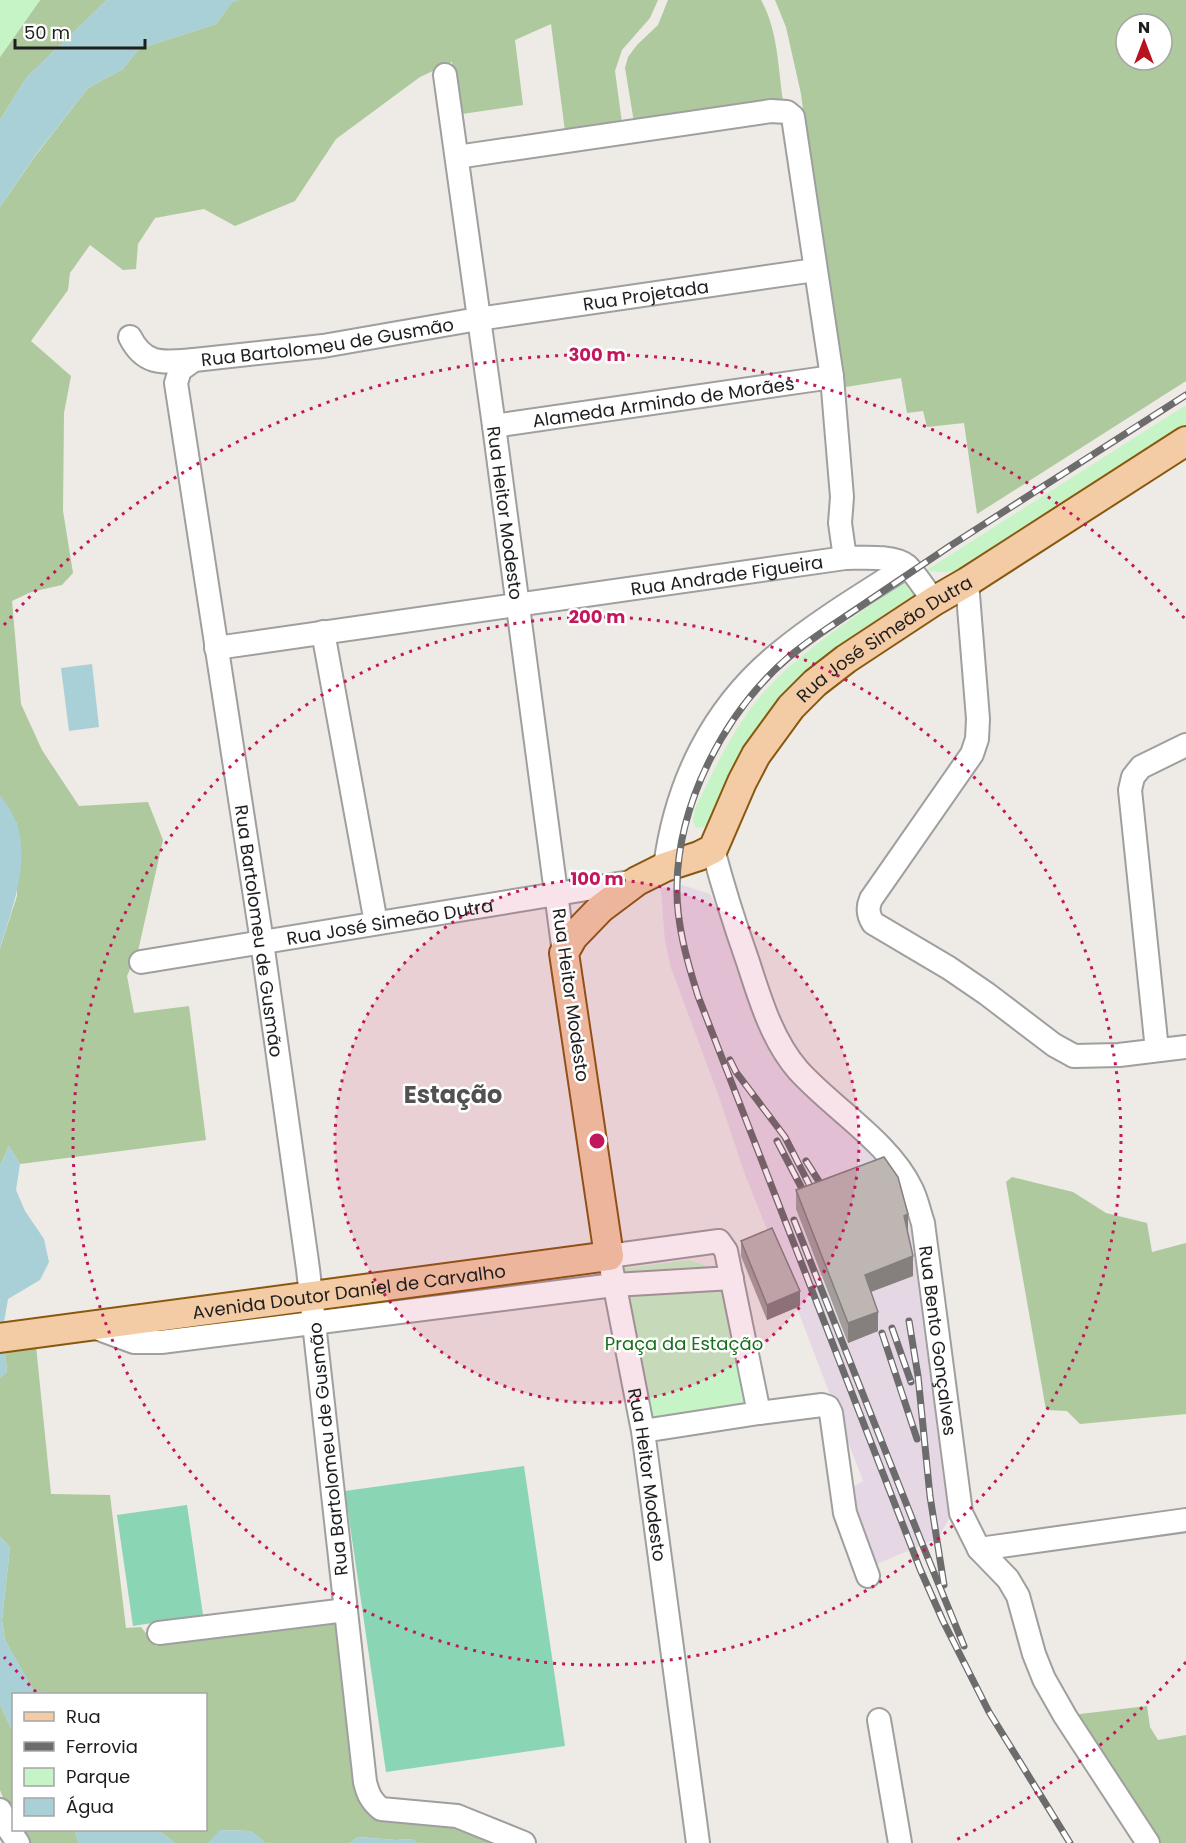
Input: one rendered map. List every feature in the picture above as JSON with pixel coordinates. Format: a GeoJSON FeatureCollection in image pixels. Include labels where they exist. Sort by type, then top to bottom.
{"type":"FeatureCollection","features":[{"type":"Feature","properties":{"kind":"main road","name":"Rua José Simeão Dutra"},"geometry":{"type":"LineString","coordinates":[[564,953],[573,937],[601,908],[637,881],[665,867],[713,849],[756,755],[791,707],[815,683],[846,659],[934,601],[1186,441]]}},
{"type":"Feature","properties":{"kind":"main road","name":"Rua Heitor Modesto"},"geometry":{"type":"LineString","coordinates":[[564,953],[609,1256]]}},
{"type":"Feature","properties":{"kind":"main road","name":"Avenida Doutor Daniel de Carvalho"},"geometry":{"type":"LineString","coordinates":[[0,1338],[91,1326],[312,1310],[609,1256]]}},
{"type":"Feature","properties":{"kind":"street","name":"Rua Heitor Modesto"},"geometry":{"type":"LineString","coordinates":[[444,75],[558,894],[564,953]]}},
{"type":"Feature","properties":{"kind":"street"},"geometry":{"type":"LineString","coordinates":[[457,157],[771,111],[787,112],[793,117],[832,377],[842,497],[840,523],[845,558]]}},
{"type":"Feature","properties":{"kind":"street","name":"Rua Projetada"},"geometry":{"type":"LineString","coordinates":[[478,319],[815,270]]}},
{"type":"Feature","properties":{"kind":"street","name":"Rua Bartolomeu de Gusmão"},"geometry":{"type":"LineString","coordinates":[[478,319],[323,346],[194,360],[180,370],[176,383],[262,942],[312,1310],[365,1782],[373,1803],[381,1809],[457,1816],[524,1843]]}},
{"type":"Feature","properties":{"kind":"street"},"geometry":{"type":"LineString","coordinates":[[130,337],[136,349],[159,362],[194,360]]}},
{"type":"Feature","properties":{"kind":"street","name":"Alameda Armindo de Morães"},"geometry":{"type":"LineString","coordinates":[[494,426],[832,377]]}},
{"type":"Feature","properties":{"kind":"street","name":"Rua Andrade Figueira"},"geometry":{"type":"LineString","coordinates":[[216,648],[845,558],[880,559],[907,566]]}},
{"type":"Feature","properties":{"kind":"street"},"geometry":{"type":"LineString","coordinates":[[665,867],[669,832],[677,804],[703,745],[722,715],[755,675],[817,624],[907,566],[934,601]]}},
{"type":"Feature","properties":{"kind":"street"},"geometry":{"type":"LineString","coordinates":[[967,582],[978,711],[977,739],[972,754],[871,899],[868,906],[869,916],[873,923],[949,968],[1054,1045],[1074,1056],[1119,1055],[1186,1047]]}},
{"type":"Feature","properties":{"kind":"street"},"geometry":{"type":"LineString","coordinates":[[323,632],[376,923]]}},
{"type":"Feature","properties":{"kind":"street"},"geometry":{"type":"LineString","coordinates":[[1157,1050],[1130,790],[1133,777],[1141,767],[1186,745]]}},
{"type":"Feature","properties":{"kind":"street","name":"Rua Bento Gonçalves"},"geometry":{"type":"LineString","coordinates":[[713,849],[723,889],[759,996],[785,1051],[797,1069],[887,1154],[901,1170],[912,1190],[923,1223],[961,1513],[979,1549],[1008,1579],[1018,1596],[1034,1654],[1044,1679],[1065,1716],[1148,1843]]}},
{"type":"Feature","properties":{"kind":"street","name":"Rua José Simeão Dutra"},"geometry":{"type":"LineString","coordinates":[[141,962],[637,881]]}},
{"type":"Feature","properties":{"kind":"street"},"geometry":{"type":"LineString","coordinates":[[609,1256],[718,1241],[726,1251],[759,1413]]}},
{"type":"Feature","properties":{"kind":"street","name":"Rua Heitor Modesto"},"geometry":{"type":"LineString","coordinates":[[609,1256],[643,1431],[698,1843]]}},
{"type":"Feature","properties":{"kind":"street"},"geometry":{"type":"LineString","coordinates":[[312,1310],[614,1285],[732,1278]]}},
{"type":"Feature","properties":{"kind":"street"},"geometry":{"type":"LineString","coordinates":[[643,1431],[759,1413],[822,1405],[828,1407],[831,1413],[844,1513],[868,1576]]}},
{"type":"Feature","properties":{"kind":"street"},"geometry":{"type":"LineString","coordinates":[[979,1549],[1186,1520]]}},
{"type":"Feature","properties":{"kind":"street"},"geometry":{"type":"LineString","coordinates":[[159,1634],[346,1610]]}},
{"type":"Feature","properties":{"kind":"street"},"geometry":{"type":"LineString","coordinates":[[879,1720],[900,1843]]}},
{"type":"Feature","properties":{"kind":"street"},"geometry":{"type":"LineString","coordinates":[[0,1810],[18,1843]]}},
{"type":"Feature","properties":{"kind":"shaded area"},"geometry":{"type":"Polygon","coordinates":[[[660,878],[710,894],[720,915],[754,1013],[798,1081],[895,1179],[904,1200],[910,1227],[949,1519],[938,1538],[872,1566],[846,1491],[863,1481],[797,1308],[767,1320],[740,1256],[772,1242],[746,1177],[671,968],[665,941],[660,878]]]}},
{"type":"Feature","properties":{"kind":"green space"},"geometry":{"type":"Polygon","coordinates":[[[0,0],[40,0],[0,57],[0,0]]]}},
{"type":"Feature","properties":{"kind":"green space"},"geometry":{"type":"Polygon","coordinates":[[[40,0],[107,0],[26,78],[0,120],[0,57],[40,0]]]}},
{"type":"Feature","properties":{"kind":"green space"},"geometry":{"type":"Polygon","coordinates":[[[239,0],[658,0],[650,18],[622,50],[615,71],[622,123],[565,131],[551,24],[515,40],[523,105],[462,114],[452,62],[420,77],[336,139],[295,201],[235,226],[204,209],[155,218],[138,244],[136,269],[123,270],[90,245],[70,273],[68,290],[31,341],[71,376],[64,413],[63,511],[73,573],[62,585],[31,592],[12,601],[21,704],[42,750],[79,806],[148,802],[163,840],[138,951],[127,976],[134,1013],[189,1006],[206,1140],[20,1164],[9,1146],[0,1166],[0,948],[17,896],[17,824],[0,796],[0,207],[36,155],[88,88],[123,69],[139,49],[216,24],[232,2],[239,0]]]}},
{"type":"Feature","properties":{"kind":"green space"},"geometry":{"type":"Polygon","coordinates":[[[668,0],[761,0],[774,36],[783,101],[634,122],[625,68],[628,57],[658,25],[668,0]]]}},
{"type":"Feature","properties":{"kind":"green space"},"geometry":{"type":"Polygon","coordinates":[[[775,0],[1186,0],[1186,381],[977,514],[964,423],[927,427],[923,411],[907,413],[901,378],[840,388],[801,94],[786,27],[775,0]]]}},
{"type":"Feature","properties":{"kind":"green space"},"geometry":{"type":"Polygon","coordinates":[[[1186,405],[1186,433],[961,570],[925,571],[1186,405]]]}},
{"type":"Feature","properties":{"kind":"green space"},"geometry":{"type":"Polygon","coordinates":[[[900,584],[914,585],[916,593],[912,601],[786,695],[767,716],[749,741],[711,820],[704,827],[696,828],[693,821],[695,809],[714,770],[743,720],[766,690],[821,641],[900,584]]]}},
{"type":"Feature","properties":{"kind":"green space"},"geometry":{"type":"Polygon","coordinates":[[[1012,1177],[1073,1192],[1106,1213],[1147,1223],[1152,1252],[1186,1243],[1186,1414],[1080,1424],[1067,1411],[1046,1410],[1006,1182],[1012,1177]]]}},
{"type":"Feature","properties":{"kind":"green space","name":"Praça da Estação"},"geometry":{"type":"Polygon","coordinates":[[[690,1260],[709,1267],[720,1278],[746,1409],[651,1423],[621,1269],[690,1260]]]}},
{"type":"Feature","properties":{"kind":"green space"},"geometry":{"type":"Polygon","coordinates":[[[36,1346],[51,1494],[110,1495],[126,1628],[141,1627],[156,1646],[336,1620],[358,1797],[456,1822],[515,1843],[417,1843],[412,1839],[358,1837],[350,1843],[265,1843],[251,1831],[221,1830],[208,1843],[175,1843],[159,1831],[207,1831],[207,1693],[34,1692],[5,1640],[2,1620],[10,1547],[0,1537],[0,1378],[7,1372],[5,1351],[36,1346]]]}},
{"type":"Feature","properties":{"kind":"green space"},"geometry":{"type":"Polygon","coordinates":[[[524,1466],[565,1746],[386,1772],[345,1491],[524,1466]]]}},
{"type":"Feature","properties":{"kind":"green space"},"geometry":{"type":"Polygon","coordinates":[[[187,1505],[203,1615],[133,1626],[117,1515],[187,1505]]]}},
{"type":"Feature","properties":{"kind":"green space"},"geometry":{"type":"Polygon","coordinates":[[[0,1705],[12,1730],[12,1821],[0,1790],[0,1705]]]}},
{"type":"Feature","properties":{"kind":"green space"},"geometry":{"type":"Polygon","coordinates":[[[1147,1706],[1150,1727],[1158,1740],[1186,1735],[1186,1843],[1158,1843],[1072,1715],[1147,1706]]]}},
{"type":"Feature","properties":{"kind":"green space"},"geometry":{"type":"Polygon","coordinates":[[[17,1831],[74,1831],[79,1843],[26,1843],[17,1831]]]}},
{"type":"Feature","properties":{"kind":"water"},"geometry":{"type":"Polygon","coordinates":[[[107,0],[239,0],[232,2],[216,24],[139,49],[123,69],[88,88],[37,153],[0,207],[0,120],[26,78],[107,0]]]}},
{"type":"Feature","properties":{"kind":"water"},"geometry":{"type":"Polygon","coordinates":[[[92,664],[99,727],[69,731],[61,668],[92,664]]]}},
{"type":"Feature","properties":{"kind":"water"},"geometry":{"type":"Polygon","coordinates":[[[0,796],[12,813],[19,831],[22,850],[17,890],[0,948],[0,796]]]}},
{"type":"Feature","properties":{"kind":"water"},"geometry":{"type":"Polygon","coordinates":[[[9,1146],[20,1164],[16,1190],[25,1211],[44,1239],[49,1262],[40,1280],[8,1299],[3,1328],[7,1372],[0,1378],[0,1166],[9,1146]]]}},
{"type":"Feature","properties":{"kind":"water"},"geometry":{"type":"Polygon","coordinates":[[[0,1537],[10,1547],[2,1620],[5,1640],[34,1691],[54,1693],[12,1693],[12,1730],[0,1705],[0,1537]]]}},
{"type":"Feature","properties":{"kind":"water"},"geometry":{"type":"Polygon","coordinates":[[[220,1830],[251,1831],[265,1843],[208,1843],[220,1830]]]}},
{"type":"Feature","properties":{"kind":"water"},"geometry":{"type":"Polygon","coordinates":[[[74,1831],[159,1831],[175,1843],[79,1843],[74,1831]]]}},
{"type":"Feature","properties":{"kind":"water"},"geometry":{"type":"Polygon","coordinates":[[[358,1837],[412,1839],[417,1843],[350,1843],[358,1837]]]}},
{"type":"Feature","properties":{"kind":"building"},"geometry":{"type":"Polygon","coordinates":[[[884,1157],[898,1177],[908,1214],[904,1216],[913,1256],[865,1275],[878,1312],[848,1323],[796,1190],[884,1157]]]}},
{"type":"Feature","properties":{"kind":"building"},"geometry":{"type":"Polygon","coordinates":[[[772,1228],[800,1291],[767,1305],[741,1241],[772,1228]]]}},
{"type":"Feature","properties":{"kind":"railway"},"geometry":{"type":"LineString","coordinates":[[1070,1843],[989,1712],[943,1621],[920,1569],[698,996],[680,928],[677,886],[686,822],[696,791],[726,730],[767,678],[790,656],[820,633],[950,546],[1186,395]]}},
{"type":"Feature","properties":{"kind":"railway"},"geometry":{"type":"LineString","coordinates":[[730,1060],[736,1072],[785,1137],[816,1198]]}},
{"type":"Feature","properties":{"kind":"railway"},"geometry":{"type":"LineString","coordinates":[[777,1141],[808,1200]]}},
{"type":"Feature","properties":{"kind":"railway"},"geometry":{"type":"LineString","coordinates":[[806,1161],[827,1194]]}},
{"type":"Feature","properties":{"kind":"railway"},"geometry":{"type":"LineString","coordinates":[[794,1220],[964,1646]]}},
{"type":"Feature","properties":{"kind":"railway"},"geometry":{"type":"LineString","coordinates":[[909,1321],[918,1376],[930,1496],[944,1585]]}},
{"type":"Feature","properties":{"kind":"railway"},"geometry":{"type":"LineString","coordinates":[[892,1328],[911,1382]]}},
{"type":"Feature","properties":{"kind":"railway"},"geometry":{"type":"LineString","coordinates":[[882,1333],[917,1439]]}},
{"type":"Feature","properties":{"kind":"district","name":"Estação"},"geometry":{"type":"Point","coordinates":[453,1094]}}]}
